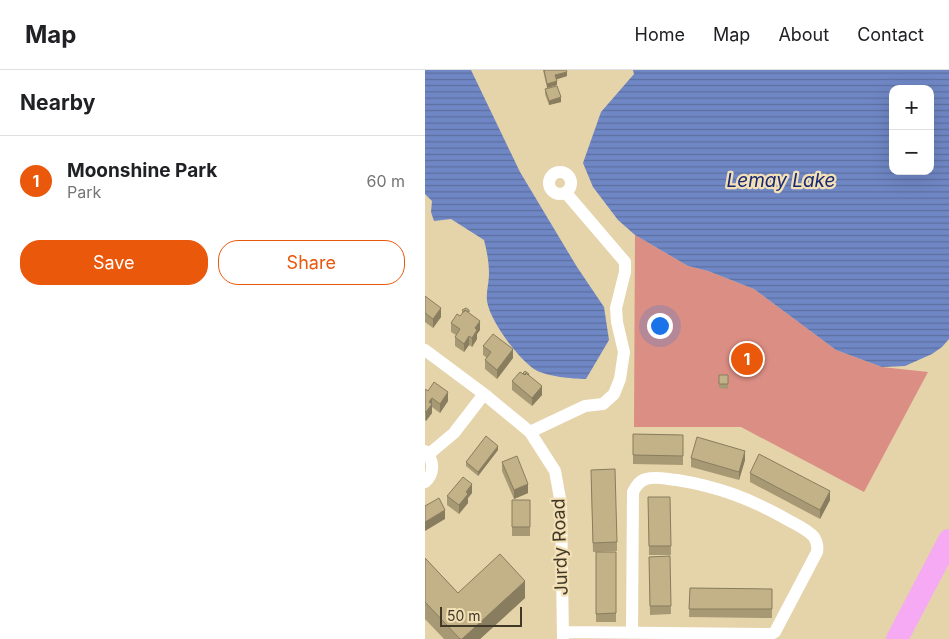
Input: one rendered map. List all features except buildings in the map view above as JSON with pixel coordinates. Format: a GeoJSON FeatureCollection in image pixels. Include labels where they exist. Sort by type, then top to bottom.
{"type":"FeatureCollection","features":[{"type":"Feature","properties":{"kind":"highway"},"geometry":{"type":"LineString","coordinates":[[897,639],[949,540]]}},
{"type":"Feature","properties":{"kind":"street"},"geometry":{"type":"LineString","coordinates":[[530,432],[585,406],[603,404],[614,394],[622,370],[624,352],[617,322],[616,308],[625,272],[625,262],[566,194]]}},
{"type":"Feature","properties":{"kind":"street","name":"Jurdy Road"},"geometry":{"type":"LineString","coordinates":[[425,350],[484,394],[530,432],[555,471],[561,504],[563,636]]}},
{"type":"Feature","properties":{"kind":"street"},"geometry":{"type":"LineString","coordinates":[[425,482],[433,470],[427,452],[454,433],[484,394]]}},
{"type":"Feature","properties":{"kind":"street"},"geometry":{"type":"LineString","coordinates":[[563,636],[632,633],[771,634],[775,632],[817,552],[818,546],[814,538],[807,531],[738,495],[696,483],[657,477],[644,479],[637,484],[633,492],[632,633]]}},
{"type":"Feature","properties":{"kind":"shaded area"},"geometry":{"type":"Polygon","coordinates":[[[635,235],[688,266],[708,271],[754,289],[836,350],[882,367],[928,372],[864,492],[741,427],[634,427],[635,235]]]}},
{"type":"Feature","properties":{"kind":"water"},"geometry":{"type":"Polygon","coordinates":[[[425,70],[471,70],[520,172],[577,267],[604,307],[609,340],[586,379],[545,374],[534,369],[520,356],[505,338],[489,309],[487,298],[489,266],[484,240],[451,219],[434,221],[431,212],[432,201],[425,194],[425,70]]]}},
{"type":"Feature","properties":{"kind":"water","name":"Lemay Lake"},"geometry":{"type":"Polygon","coordinates":[[[633,70],[949,70],[949,339],[932,354],[905,366],[882,367],[836,350],[754,289],[708,271],[688,266],[635,235],[618,220],[593,187],[583,163],[601,112],[634,74],[633,70]]]}},
{"type":"Feature","properties":{"kind":"place","name":"Moonshine Park"},"geometry":{"type":"Point","coordinates":[747,359]}}]}
